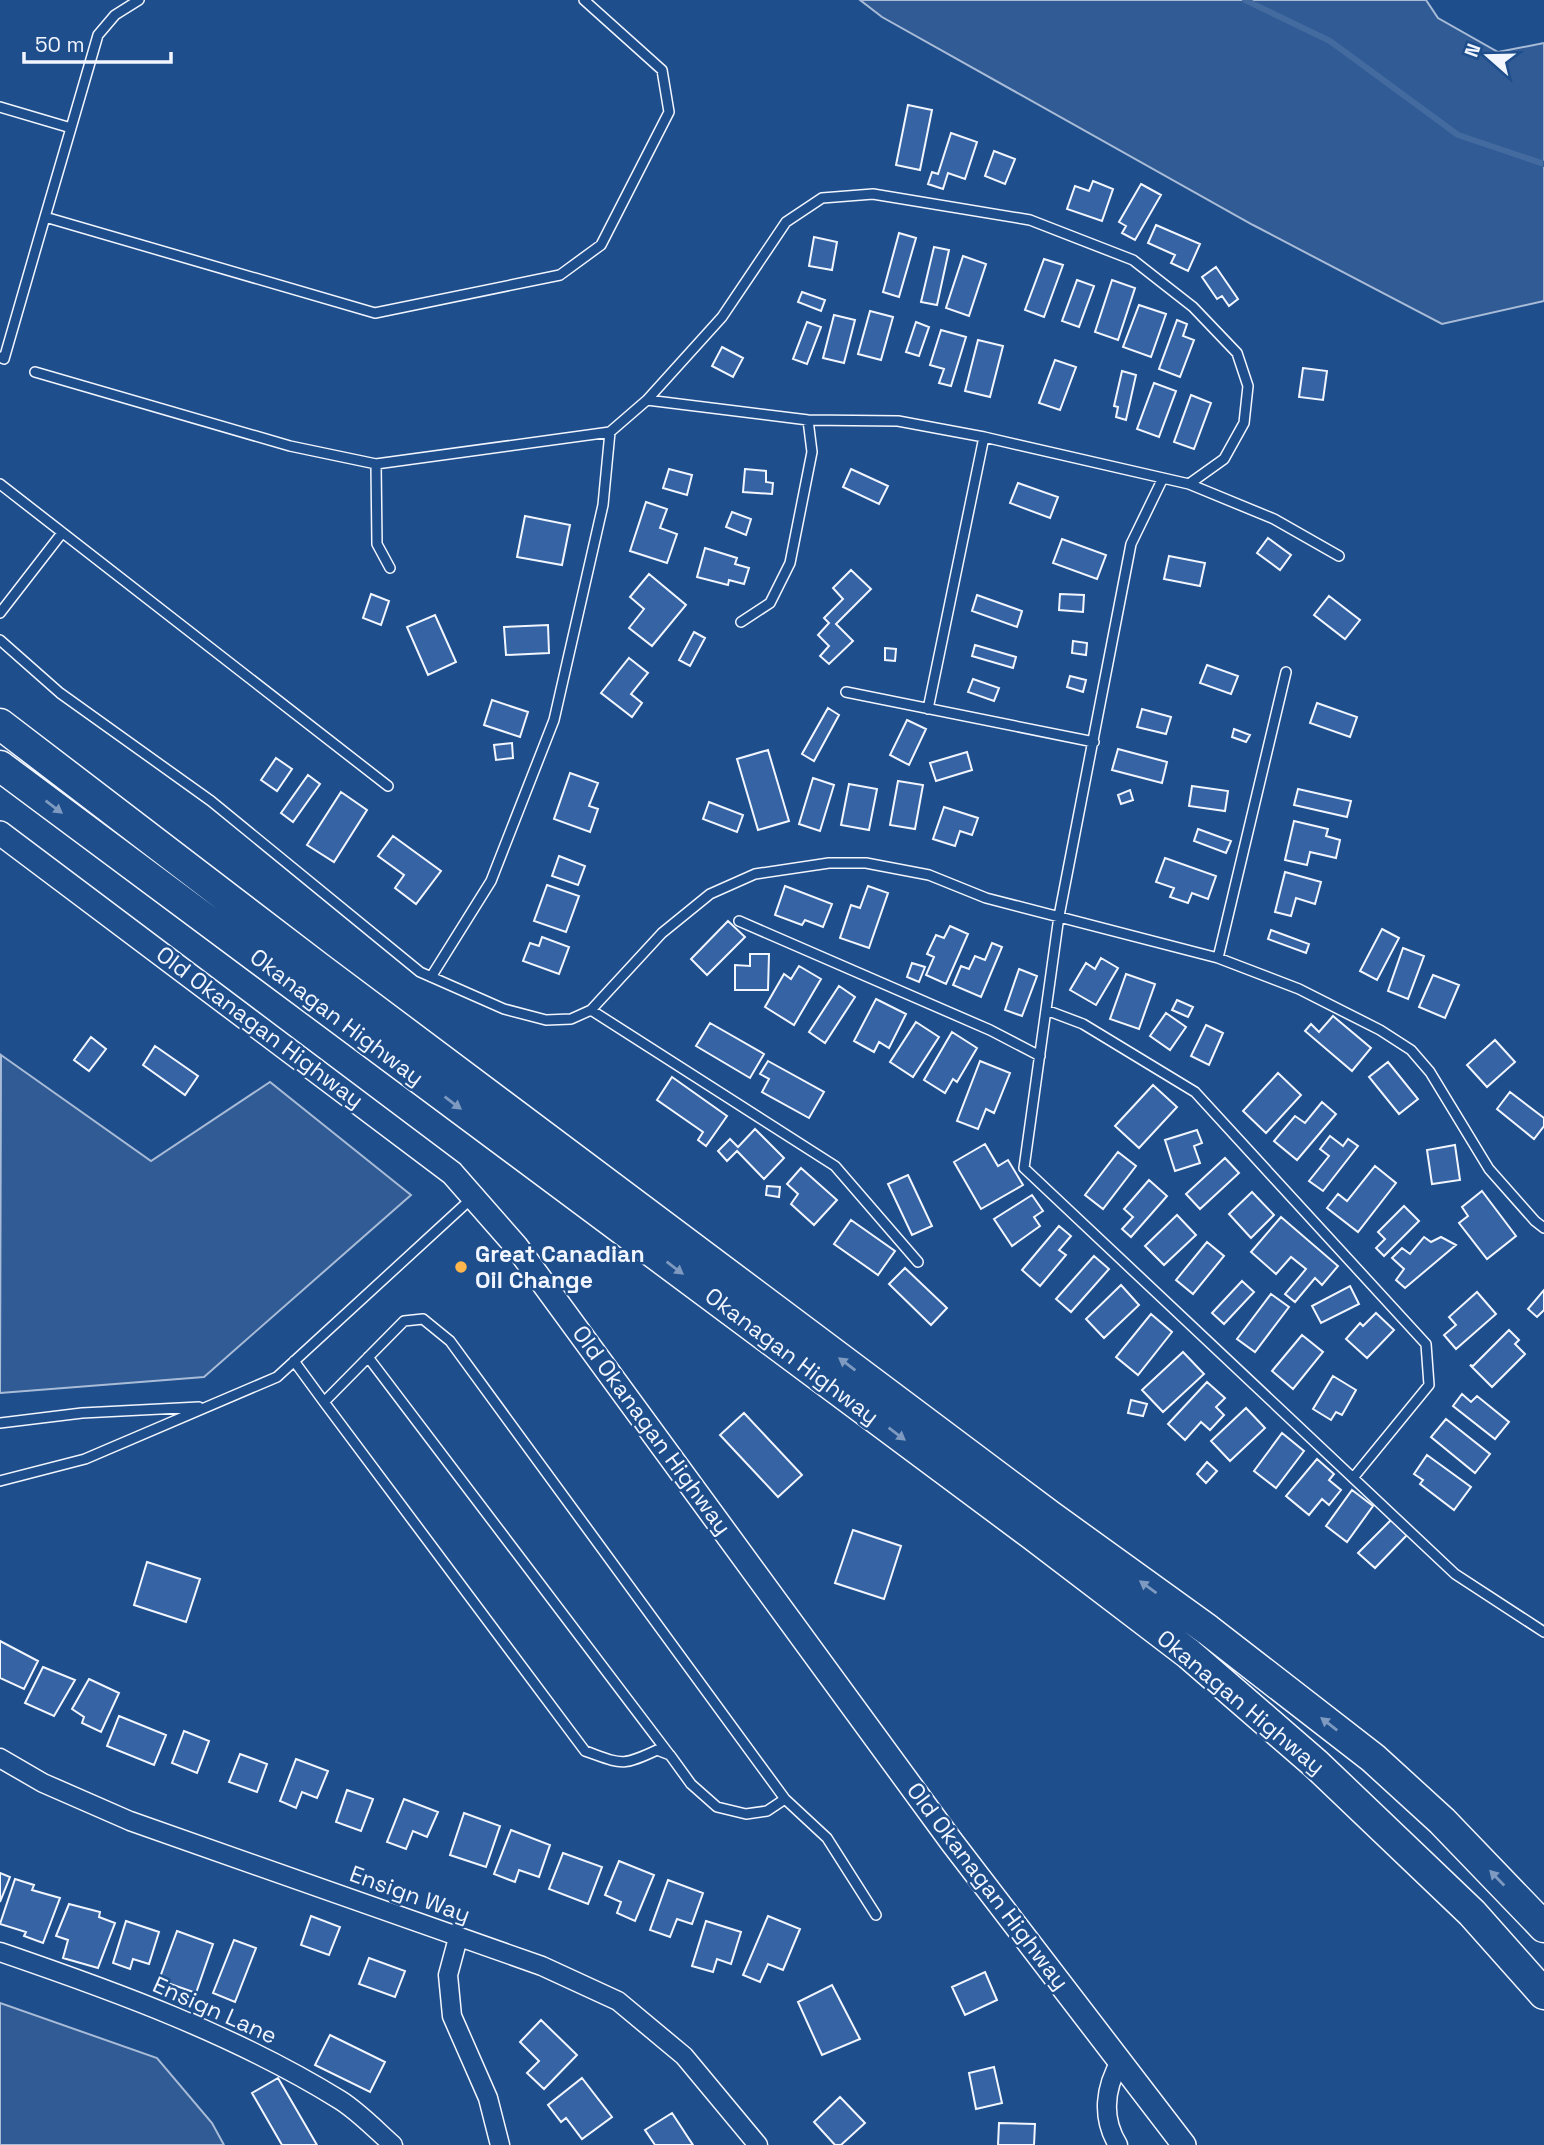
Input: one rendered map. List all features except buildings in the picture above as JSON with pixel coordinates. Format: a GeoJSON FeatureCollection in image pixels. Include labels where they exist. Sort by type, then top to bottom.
{"type":"FeatureCollection","features":[{"type":"Feature","properties":{"kind":"highway","name":"Okanagan Highway"},"geometry":{"type":"LineString","coordinates":[[0,724],[330,976],[1039,1508],[1208,1630],[1373,1758],[1442,1821],[1544,1927]]}},
{"type":"Feature","properties":{"kind":"highway","name":"Okanagan Highway"},"geometry":{"type":"LineString","coordinates":[[0,766],[1189,1654],[1316,1764],[1443,1885],[1472,1913],[1544,1994]]}},
{"type":"Feature","properties":{"kind":"street","name":"Old Okanagan Highway"},"geometry":{"type":"LineString","coordinates":[[0,833],[452,1172],[516,1246],[951,1841],[1184,2145]]}},
{"type":"Feature","properties":{"kind":"street","name":"Ensign Way"},"geometry":{"type":"LineString","coordinates":[[0,1758],[43,1783],[130,1821],[542,1966],[618,2001],[684,2056],[758,2145]]}},
{"type":"Feature","properties":{"kind":"street"},"geometry":{"type":"LineString","coordinates":[[458,1938],[448,1975],[452,2016],[488,2098],[500,2145]]}},
{"type":"Feature","properties":{"kind":"street","name":"Ensign Lane"},"geometry":{"type":"LineString","coordinates":[[0,1952],[97,1985],[240,2045],[343,2102],[393,2145]]}},
{"type":"Feature","properties":{"kind":"street"},"geometry":{"type":"LineString","coordinates":[[1118,2145],[1108,2119],[1106,2101],[1111,2077],[1121,2060]]}},
{"type":"Feature","properties":{"kind":"lane"},"geometry":{"type":"LineString","coordinates":[[0,357],[4,359],[98,35],[115,15],[139,0]]}},
{"type":"Feature","properties":{"kind":"lane"},"geometry":{"type":"LineString","coordinates":[[45,217],[375,313],[560,275],[601,245],[669,112],[662,70],[584,0]]}},
{"type":"Feature","properties":{"kind":"lane"},"geometry":{"type":"LineString","coordinates":[[0,107],[71,128]]}},
{"type":"Feature","properties":{"kind":"lane"},"geometry":{"type":"LineString","coordinates":[[35,372],[290,446],[376,464],[610,432],[647,400],[722,317],[786,222],[822,198],[873,194],[1030,220],[1133,260],[1193,307],[1237,353],[1248,386],[1244,423],[1224,458],[1189,484]]}},
{"type":"Feature","properties":{"kind":"lane"},"geometry":{"type":"LineString","coordinates":[[647,400],[808,420],[898,421],[984,437],[1189,484],[1274,519],[1339,556]]}},
{"type":"Feature","properties":{"kind":"lane"},"geometry":{"type":"LineString","coordinates":[[741,622],[770,603],[790,563],[812,452],[808,420]]}},
{"type":"Feature","properties":{"kind":"lane"},"geometry":{"type":"LineString","coordinates":[[431,977],[491,881],[554,720],[603,505],[610,432]]}},
{"type":"Feature","properties":{"kind":"lane"},"geometry":{"type":"LineString","coordinates":[[928,709],[984,437]]}},
{"type":"Feature","properties":{"kind":"lane"},"geometry":{"type":"LineString","coordinates":[[376,464],[377,544],[390,568]]}},
{"type":"Feature","properties":{"kind":"lane"},"geometry":{"type":"LineString","coordinates":[[1163,478],[1131,544],[1059,916],[1024,1168],[1455,1574],[1544,1632]]}},
{"type":"Feature","properties":{"kind":"lane"},"geometry":{"type":"LineString","coordinates":[[0,484],[388,786]]}},
{"type":"Feature","properties":{"kind":"lane"},"geometry":{"type":"LineString","coordinates":[[0,613],[62,533]]}},
{"type":"Feature","properties":{"kind":"lane"},"geometry":{"type":"LineString","coordinates":[[0,640],[61,693],[211,801],[420,972],[504,1009],[546,1020],[571,1019],[591,1010],[662,933],[710,894],[755,874],[829,863],[866,863],[929,875],[986,898],[1218,958],[1299,989],[1380,1030],[1411,1050],[1430,1072],[1489,1169],[1544,1228]]}},
{"type":"Feature","properties":{"kind":"lane"},"geometry":{"type":"LineString","coordinates":[[1218,958],[1286,672]]}},
{"type":"Feature","properties":{"kind":"lane"},"geometry":{"type":"LineString","coordinates":[[846,692],[1094,742]]}},
{"type":"Feature","properties":{"kind":"lane"},"geometry":{"type":"LineString","coordinates":[[739,921],[990,1030],[1040,1056]]}},
{"type":"Feature","properties":{"kind":"lane"},"geometry":{"type":"LineString","coordinates":[[591,1010],[835,1166],[918,1262]]}},
{"type":"Feature","properties":{"kind":"lane"},"geometry":{"type":"LineString","coordinates":[[1046,1010],[1083,1024],[1195,1092],[1426,1344],[1429,1385],[1353,1478]]}},
{"type":"Feature","properties":{"kind":"lane"},"geometry":{"type":"LineString","coordinates":[[0,1481],[85,1458],[277,1377],[474,1197]]}},
{"type":"Feature","properties":{"kind":"lane"},"geometry":{"type":"LineString","coordinates":[[324,1402],[404,1321],[423,1319],[450,1341],[785,1799],[827,1838],[876,1915]]}},
{"type":"Feature","properties":{"kind":"lane"},"geometry":{"type":"LineString","coordinates":[[368,1357],[691,1784],[717,1807],[746,1814],[767,1811],[785,1799]]}},
{"type":"Feature","properties":{"kind":"lane"},"geometry":{"type":"LineString","coordinates":[[294,1361],[585,1751],[620,1764],[657,1750],[670,1755]]}},
{"type":"Feature","properties":{"kind":"lane"},"geometry":{"type":"LineString","coordinates":[[0,1423],[82,1413],[207,1406]]}},
{"type":"Feature","properties":{"kind":"shaded area"},"geometry":{"type":"Polygon","coordinates":[[[860,0],[1426,0],[1438,18],[1498,52],[1544,43],[1544,301],[1442,324],[1253,225],[882,17],[860,0]]]}},
{"type":"Feature","properties":{"kind":"shaded area"},"geometry":{"type":"Polygon","coordinates":[[[1,1055],[151,1161],[270,1082],[411,1195],[204,1377],[0,1393],[1,1055]]]}},
{"type":"Feature","properties":{"kind":"shaded area"},"geometry":{"type":"Polygon","coordinates":[[[0,2003],[157,2058],[212,2123],[224,2145],[0,2145],[0,2003]]]}},
{"type":"Feature","properties":{"kind":"waterway"},"geometry":{"type":"LineString","coordinates":[[1245,0],[1330,41],[1458,135],[1544,164]]}},
{"type":"Feature","properties":{"kind":"place","name":"Great Canadian Oil Change"},"geometry":{"type":"Point","coordinates":[461,1267]}}]}
